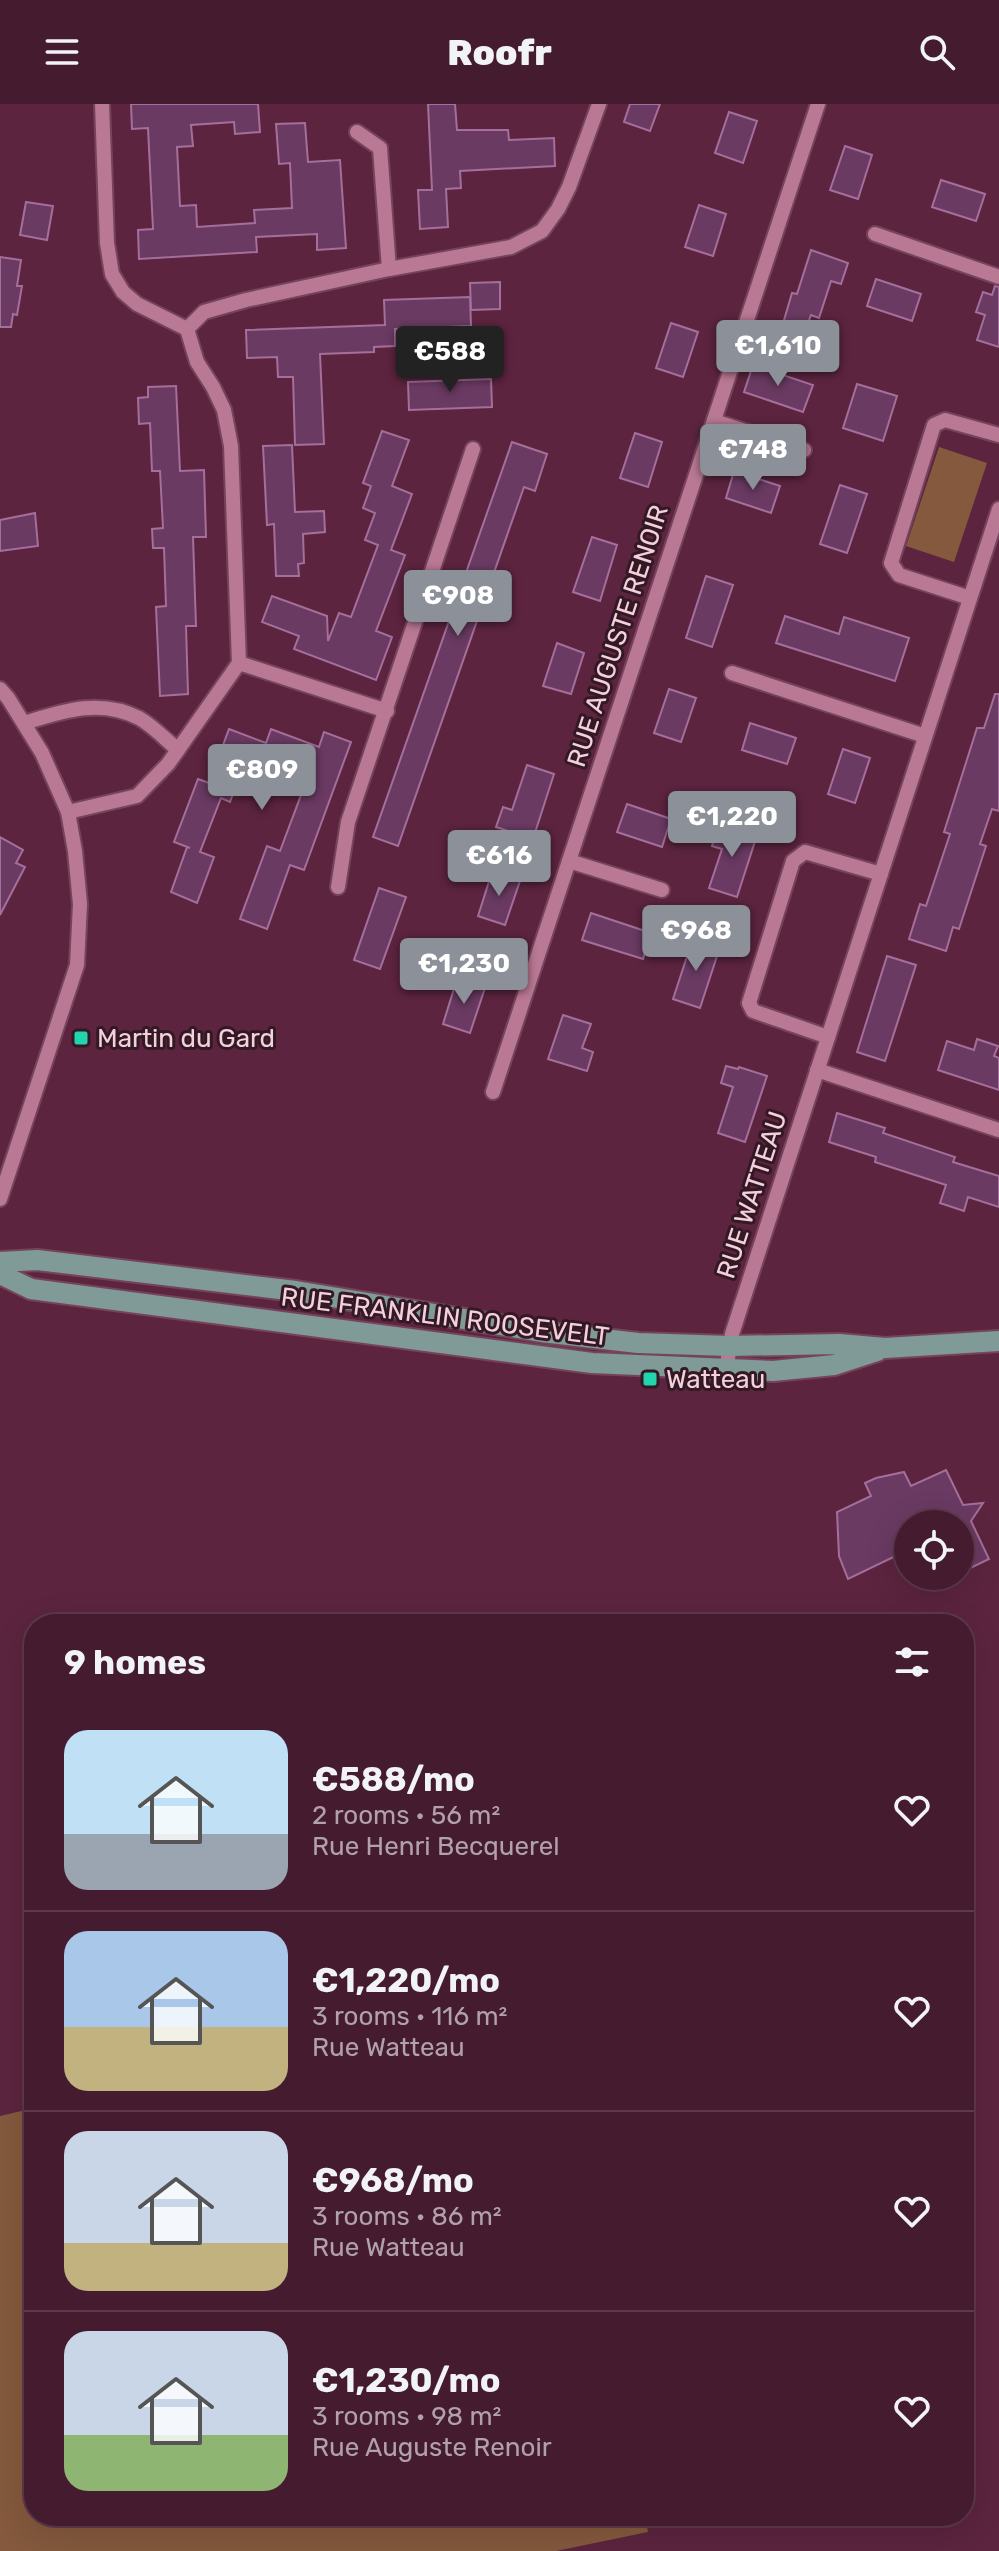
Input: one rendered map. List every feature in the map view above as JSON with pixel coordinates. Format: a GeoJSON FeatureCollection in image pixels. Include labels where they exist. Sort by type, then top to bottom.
{"type":"FeatureCollection","features":[{"type":"Feature","properties":{"kind":"main road","name":"RUE FRANKLIN ROOSEVELT"},"geometry":{"type":"LineString","coordinates":[[0,1262],[37,1260],[296,1291],[638,1343],[729,1346],[839,1344],[885,1348],[999,1341]]}},
{"type":"Feature","properties":{"kind":"main road","name":"RUE FRANKLIN ROOSEVELT"},"geometry":{"type":"LineString","coordinates":[[0,1274],[31,1289],[592,1363],[773,1371],[834,1365],[885,1348]]}},
{"type":"Feature","properties":{"kind":"street"},"geometry":{"type":"LineString","coordinates":[[68,812],[137,796],[168,764],[239,663],[231,446],[224,410],[197,362],[187,329],[137,304],[123,292],[112,274],[107,243],[102,104]]}},
{"type":"Feature","properties":{"kind":"street"},"geometry":{"type":"LineString","coordinates":[[187,329],[204,312],[213,309],[389,269],[511,247],[542,231],[569,187],[599,104]]}},
{"type":"Feature","properties":{"kind":"street","name":"RUE AUGUSTE RENOIR"},"geometry":{"type":"LineString","coordinates":[[493,1092],[818,104]]}},
{"type":"Feature","properties":{"kind":"street"},"geometry":{"type":"LineString","coordinates":[[357,132],[380,148],[389,269]]}},
{"type":"Feature","properties":{"kind":"street"},"geometry":{"type":"LineString","coordinates":[[875,234],[999,277]]}},
{"type":"Feature","properties":{"kind":"street"},"geometry":{"type":"LineString","coordinates":[[970,598],[899,575],[891,563],[934,425],[945,420],[999,435]]}},
{"type":"Feature","properties":{"kind":"street"},"geometry":{"type":"LineString","coordinates":[[714,421],[804,450]]}},
{"type":"Feature","properties":{"kind":"street"},"geometry":{"type":"LineString","coordinates":[[338,887],[348,822],[473,449]]}},
{"type":"Feature","properties":{"kind":"street","name":"RUE WATTEAU"},"geometry":{"type":"LineString","coordinates":[[726,1370],[729,1346],[999,509]]}},
{"type":"Feature","properties":{"kind":"street"},"geometry":{"type":"LineString","coordinates":[[239,663],[387,711]]}},
{"type":"Feature","properties":{"kind":"street"},"geometry":{"type":"LineString","coordinates":[[732,673],[925,736]]}},
{"type":"Feature","properties":{"kind":"street"},"geometry":{"type":"LineString","coordinates":[[0,689],[42,753],[68,812],[80,904],[77,965],[0,1199]]}},
{"type":"Feature","properties":{"kind":"street"},"geometry":{"type":"LineString","coordinates":[[24,723],[74,708],[112,708],[140,719],[178,750]]}},
{"type":"Feature","properties":{"kind":"street"},"geometry":{"type":"LineString","coordinates":[[828,1037],[753,1011],[749,1003],[793,861],[805,852],[881,874]]}},
{"type":"Feature","properties":{"kind":"street"},"geometry":{"type":"LineString","coordinates":[[569,861],[662,890]]}},
{"type":"Feature","properties":{"kind":"street"},"geometry":{"type":"LineString","coordinates":[[817,1070],[999,1130]]}},
{"type":"Feature","properties":{"kind":"shaded area"},"geometry":{"type":"Polygon","coordinates":[[[939,447],[987,463],[954,562],[906,546],[939,447]]]}},
{"type":"Feature","properties":{"kind":"shaded area"},"geometry":{"type":"Polygon","coordinates":[[[24,2110],[24,2526],[647,2526],[648,2532],[556,2551],[0,2551],[0,2116],[24,2110]]]}},
{"type":"Feature","properties":{"kind":"building"},"geometry":{"type":"Polygon","coordinates":[[[131,104],[258,104],[260,132],[235,134],[234,122],[191,125],[193,146],[177,147],[180,206],[196,205],[197,227],[255,223],[254,210],[292,208],[290,163],[279,164],[276,124],[305,123],[308,162],[340,160],[346,248],[317,250],[317,234],[256,237],[257,252],[139,259],[138,230],[153,229],[148,128],[132,129],[131,104]]]}},
{"type":"Feature","properties":{"kind":"building"},"geometry":{"type":"Polygon","coordinates":[[[428,104],[455,104],[457,130],[508,130],[509,140],[554,138],[555,166],[460,171],[461,188],[446,189],[448,227],[420,229],[418,190],[432,190],[428,104]]]}},
{"type":"Feature","properties":{"kind":"building"},"geometry":{"type":"Polygon","coordinates":[[[630,104],[660,104],[650,131],[624,122],[630,104]]]}},
{"type":"Feature","properties":{"kind":"building"},"geometry":{"type":"Polygon","coordinates":[[[729,112],[757,121],[743,163],[715,153],[729,112]]]}},
{"type":"Feature","properties":{"kind":"building"},"geometry":{"type":"Polygon","coordinates":[[[845,146],[872,155],[858,199],[830,190],[845,146]]]}},
{"type":"Feature","properties":{"kind":"building"},"geometry":{"type":"Polygon","coordinates":[[[941,180],[985,194],[976,221],[932,207],[941,180]]]}},
{"type":"Feature","properties":{"kind":"building"},"geometry":{"type":"Polygon","coordinates":[[[26,202],[53,206],[47,240],[20,235],[26,202]]]}},
{"type":"Feature","properties":{"kind":"building"},"geometry":{"type":"Polygon","coordinates":[[[699,205],[726,214],[713,256],[685,247],[699,205]]]}},
{"type":"Feature","properties":{"kind":"building"},"geometry":{"type":"Polygon","coordinates":[[[811,250],[848,263],[841,284],[831,281],[819,318],[811,315],[804,334],[782,327],[792,293],[797,294],[811,250]]]}},
{"type":"Feature","properties":{"kind":"building"},"geometry":{"type":"Polygon","coordinates":[[[0,257],[21,260],[17,286],[22,286],[17,315],[13,314],[11,327],[0,327],[0,257]]]}},
{"type":"Feature","properties":{"kind":"building"},"geometry":{"type":"Polygon","coordinates":[[[876,279],[921,294],[912,321],[867,306],[876,279]]]}},
{"type":"Feature","properties":{"kind":"building"},"geometry":{"type":"Polygon","coordinates":[[[500,282],[500,309],[471,310],[470,283],[500,282]]]}},
{"type":"Feature","properties":{"kind":"building"},"geometry":{"type":"Polygon","coordinates":[[[995,286],[999,287],[999,347],[977,340],[985,315],[976,312],[983,292],[992,295],[995,286]]]}},
{"type":"Feature","properties":{"kind":"building"},"geometry":{"type":"Polygon","coordinates":[[[470,297],[471,326],[395,329],[395,346],[374,347],[374,352],[320,354],[324,444],[295,445],[293,377],[278,377],[277,357],[247,358],[246,330],[385,325],[384,300],[470,297]]]}},
{"type":"Feature","properties":{"kind":"building"},"geometry":{"type":"Polygon","coordinates":[[[671,323],[698,332],[683,377],[656,368],[671,323]]]}},
{"type":"Feature","properties":{"kind":"building"},"geometry":{"type":"Polygon","coordinates":[[[753,365],[813,385],[803,412],[744,392],[753,365]]]}},
{"type":"Feature","properties":{"kind":"building"},"geometry":{"type":"Polygon","coordinates":[[[491,379],[492,407],[409,410],[408,382],[491,379]]]}},
{"type":"Feature","properties":{"kind":"building"},"geometry":{"type":"Polygon","coordinates":[[[857,384],[897,396],[883,441],[843,428],[857,384]]]}},
{"type":"Feature","properties":{"kind":"building"},"geometry":{"type":"Polygon","coordinates":[[[176,386],[180,471],[204,470],[206,537],[193,537],[196,626],[186,626],[188,694],[160,696],[156,607],[166,606],[164,548],[153,548],[152,529],[163,528],[160,471],[152,471],[150,423],[139,424],[138,398],[148,397],[148,387],[176,386]]]}},
{"type":"Feature","properties":{"kind":"building"},"geometry":{"type":"Polygon","coordinates":[[[382,431],[409,440],[392,486],[412,494],[391,550],[405,555],[376,631],[392,637],[376,680],[294,649],[299,636],[262,622],[272,596],[327,616],[328,641],[339,613],[351,617],[378,545],[365,540],[375,513],[363,508],[371,486],[363,483],[382,431]]]}},
{"type":"Feature","properties":{"kind":"building"},"geometry":{"type":"Polygon","coordinates":[[[635,433],[662,442],[648,487],[620,478],[635,433]]]}},
{"type":"Feature","properties":{"kind":"building"},"geometry":{"type":"Polygon","coordinates":[[[512,442],[547,454],[535,491],[524,487],[398,846],[373,837],[512,442]]]}},
{"type":"Feature","properties":{"kind":"building"},"geometry":{"type":"Polygon","coordinates":[[[292,445],[295,512],[324,511],[325,532],[303,534],[304,563],[298,564],[299,576],[276,576],[274,524],[267,525],[263,446],[292,445]]]}},
{"type":"Feature","properties":{"kind":"building"},"geometry":{"type":"Polygon","coordinates":[[[734,471],[780,486],[771,513],[726,498],[734,471]]]}},
{"type":"Feature","properties":{"kind":"building"},"geometry":{"type":"Polygon","coordinates":[[[840,485],[867,494],[847,553],[820,544],[840,485]]]}},
{"type":"Feature","properties":{"kind":"building"},"geometry":{"type":"Polygon","coordinates":[[[35,513],[38,546],[0,551],[0,520],[35,513]]]}},
{"type":"Feature","properties":{"kind":"building"},"geometry":{"type":"Polygon","coordinates":[[[592,537],[617,545],[600,601],[573,592],[592,537]]]}},
{"type":"Feature","properties":{"kind":"building"},"geometry":{"type":"Polygon","coordinates":[[[706,576],[733,585],[712,647],[686,638],[706,576]]]}},
{"type":"Feature","properties":{"kind":"building"},"geometry":{"type":"Polygon","coordinates":[[[785,616],[839,634],[844,617],[909,638],[895,681],[776,643],[785,616]]]}},
{"type":"Feature","properties":{"kind":"building"},"geometry":{"type":"Polygon","coordinates":[[[557,643],[584,653],[571,694],[543,686],[557,643]]]}},
{"type":"Feature","properties":{"kind":"building"},"geometry":{"type":"Polygon","coordinates":[[[669,689],[696,698],[681,742],[654,733],[669,689]]]}},
{"type":"Feature","properties":{"kind":"building"},"geometry":{"type":"Polygon","coordinates":[[[995,694],[999,694],[999,811],[992,809],[980,844],[986,846],[959,929],[953,927],[946,951],[909,939],[920,904],[926,906],[950,834],[944,832],[977,728],[984,728],[995,694]]]}},
{"type":"Feature","properties":{"kind":"building"},"geometry":{"type":"Polygon","coordinates":[[[750,723],[796,738],[787,764],[742,750],[750,723]]]}},
{"type":"Feature","properties":{"kind":"building"},"geometry":{"type":"Polygon","coordinates":[[[229,729],[266,743],[271,729],[319,747],[324,732],[351,742],[304,870],[290,865],[267,929],[240,919],[267,846],[280,851],[304,787],[284,779],[244,764],[230,802],[221,798],[200,852],[214,857],[197,903],[171,892],[187,847],[190,848],[174,842],[198,779],[209,783],[229,729]]]}},
{"type":"Feature","properties":{"kind":"building"},"geometry":{"type":"Polygon","coordinates":[[[843,749],[870,758],[855,803],[828,794],[843,749]]]}},
{"type":"Feature","properties":{"kind":"building"},"geometry":{"type":"Polygon","coordinates":[[[527,765],[554,774],[533,839],[496,827],[503,807],[512,810],[527,765]]]}},
{"type":"Feature","properties":{"kind":"building"},"geometry":{"type":"Polygon","coordinates":[[[627,804],[671,819],[662,847],[617,832],[627,804]]]}},
{"type":"Feature","properties":{"kind":"building"},"geometry":{"type":"Polygon","coordinates":[[[718,825],[757,835],[737,897],[709,888],[722,849],[712,846],[718,825]]]}},
{"type":"Feature","properties":{"kind":"building"},"geometry":{"type":"Polygon","coordinates":[[[0,837],[23,850],[16,863],[25,867],[0,915],[0,837]]]}},
{"type":"Feature","properties":{"kind":"building"},"geometry":{"type":"Polygon","coordinates":[[[492,872],[520,881],[505,925],[478,916],[492,872]]]}},
{"type":"Feature","properties":{"kind":"building"},"geometry":{"type":"Polygon","coordinates":[[[379,888],[406,897],[380,969],[354,960],[379,888]]]}},
{"type":"Feature","properties":{"kind":"building"},"geometry":{"type":"Polygon","coordinates":[[[591,913],[651,933],[643,959],[582,940],[591,913]]]}},
{"type":"Feature","properties":{"kind":"building"},"geometry":{"type":"Polygon","coordinates":[[[693,938],[720,947],[700,1008],[673,999],[693,938]]]}},
{"type":"Feature","properties":{"kind":"building"},"geometry":{"type":"Polygon","coordinates":[[[887,956],[916,965],[885,1061],[857,1052],[887,956]]]}},
{"type":"Feature","properties":{"kind":"building"},"geometry":{"type":"Polygon","coordinates":[[[457,979],[485,988],[470,1033],[443,1024],[457,979]]]}},
{"type":"Feature","properties":{"kind":"building"},"geometry":{"type":"Polygon","coordinates":[[[563,1015],[591,1024],[582,1048],[593,1052],[587,1071],[548,1059],[563,1015]]]}},
{"type":"Feature","properties":{"kind":"building"},"geometry":{"type":"Polygon","coordinates":[[[977,1039],[998,1046],[994,1056],[999,1058],[999,1090],[938,1070],[947,1041],[974,1050],[977,1039]]]}},
{"type":"Feature","properties":{"kind":"building"},"geometry":{"type":"Polygon","coordinates":[[[726,1066],[767,1076],[745,1142],[718,1133],[733,1087],[721,1083],[726,1066]]]}},
{"type":"Feature","properties":{"kind":"building"},"geometry":{"type":"Polygon","coordinates":[[[837,1113],[885,1128],[883,1133],[955,1157],[953,1162],[999,1176],[999,1207],[968,1197],[964,1211],[940,1203],[946,1185],[875,1162],[876,1157],[829,1142],[837,1113]]]}},
{"type":"Feature","properties":{"kind":"building"},"geometry":{"type":"Polygon","coordinates":[[[946,1470],[963,1505],[983,1503],[974,1516],[974,1510],[894,1510],[894,1557],[848,1579],[839,1556],[837,1512],[871,1496],[865,1483],[876,1478],[904,1472],[911,1486],[946,1470]]]}},
{"type":"Feature","properties":{"kind":"building"},"geometry":{"type":"Polygon","coordinates":[[[974,1527],[989,1559],[974,1566],[974,1527]]]}},
{"type":"Feature","properties":{"kind":"place","name":"Martin du Gard"},"geometry":{"type":"Point","coordinates":[81,1038]}},
{"type":"Feature","properties":{"kind":"place","name":"Watteau"},"geometry":{"type":"Point","coordinates":[650,1379]}}]}
